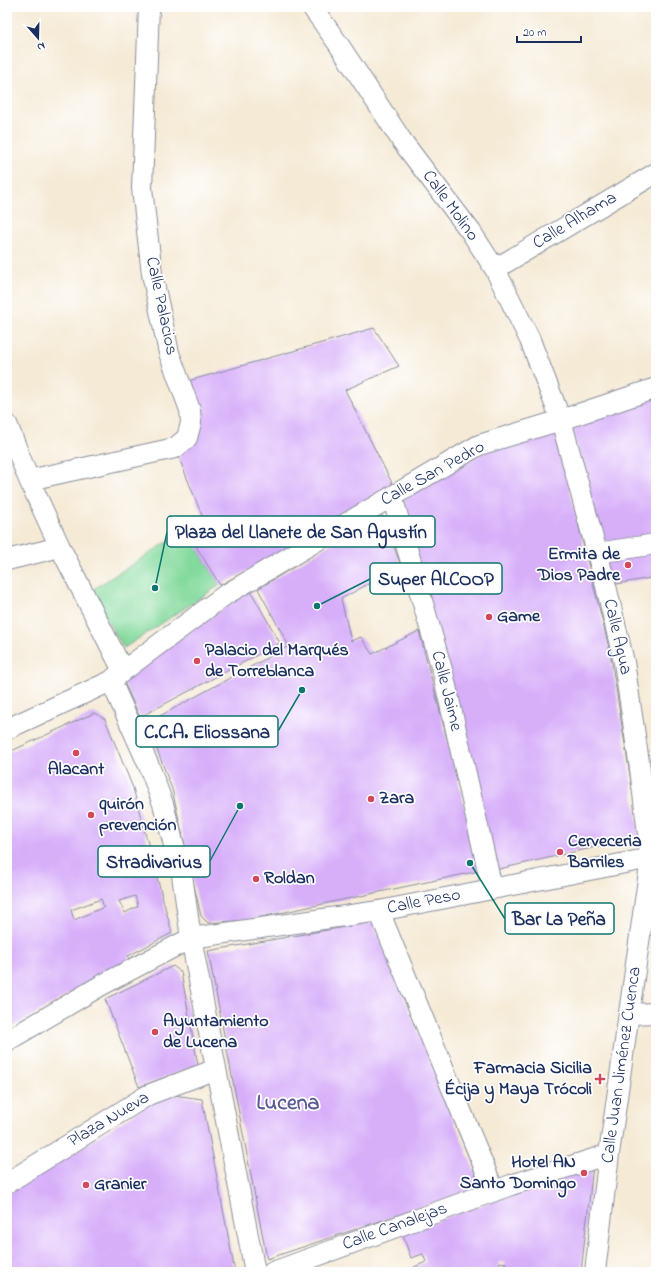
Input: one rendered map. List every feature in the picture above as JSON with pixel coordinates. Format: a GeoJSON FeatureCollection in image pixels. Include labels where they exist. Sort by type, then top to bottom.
{"type":"FeatureCollection","features":[{"type":"Feature","properties":{"kind":"street","name":"Calle Palacios"},"geometry":{"type":"LineString","coordinates":[[29,480],[175,448],[187,438],[191,423],[190,410],[170,353],[152,274],[142,188],[149,7]]}},
{"type":"Feature","properties":{"kind":"street","name":"Calle Molino"},"geometry":{"type":"LineString","coordinates":[[312,7],[343,51],[402,141],[471,232],[495,269],[530,340],[560,420]]}},
{"type":"Feature","properties":{"kind":"street","name":"Calle Alhama"},"geometry":{"type":"LineString","coordinates":[[495,269],[656,172]]}},
{"type":"Feature","properties":{"kind":"street","name":"Calle San Pedro"},"geometry":{"type":"LineString","coordinates":[[7,729],[117,676],[225,595],[479,445],[656,388]]}},
{"type":"Feature","properties":{"kind":"street","name":"Calle Agua"},"geometry":{"type":"LineString","coordinates":[[560,420],[597,553],[624,662],[653,857]]}},
{"type":"Feature","properties":{"kind":"street"},"geometry":{"type":"LineString","coordinates":[[7,424],[29,480],[81,588],[117,676],[163,804],[182,875],[191,938],[255,1272]]}},
{"type":"Feature","properties":{"kind":"street","name":"Calle Jaime"},"geometry":{"type":"LineString","coordinates":[[392,496],[442,673],[492,888]]}},
{"type":"Feature","properties":{"kind":"street"},"geometry":{"type":"LineString","coordinates":[[597,553],[656,544]]}},
{"type":"Feature","properties":{"kind":"street"},"geometry":{"type":"LineString","coordinates":[[7,560],[60,547]]}},
{"type":"Feature","properties":{"kind":"street","name":"Calle Peso"},"geometry":{"type":"LineString","coordinates":[[191,938],[379,911],[653,857]]}},
{"type":"Feature","properties":{"kind":"street","name":"Calle Juan Jiménez Cuenca"},"geometry":{"type":"LineString","coordinates":[[595,1272],[628,1014],[653,857]]}},
{"type":"Feature","properties":{"kind":"street"},"geometry":{"type":"LineString","coordinates":[[379,911],[494,1191]]}},
{"type":"Feature","properties":{"kind":"street"},"geometry":{"type":"LineString","coordinates":[[7,1041],[100,986],[191,938]]}},
{"type":"Feature","properties":{"kind":"street"},"geometry":{"type":"LineString","coordinates":[[628,1014],[656,1014]]}},
{"type":"Feature","properties":{"kind":"street","name":"Plaza Nueva"},"geometry":{"type":"LineString","coordinates":[[7,1183],[148,1095],[216,1069]]}},
{"type":"Feature","properties":{"kind":"street","name":"Calle Canalejas"},"geometry":{"type":"LineString","coordinates":[[273,1272],[494,1191],[609,1154]]}},
{"type":"Feature","properties":{"kind":"green space"},"geometry":{"type":"Polygon","coordinates":[[[186,530],[220,585],[124,648],[89,592],[186,530]]]}},
{"type":"Feature","properties":{"kind":"building"},"geometry":{"type":"Polygon","coordinates":[[[374,328],[399,366],[345,390],[397,493],[220,585],[186,530],[203,518],[175,448],[187,438],[181,383],[374,328]]]}},
{"type":"Feature","properties":{"kind":"building"},"geometry":{"type":"Polygon","coordinates":[[[656,395],[656,536],[602,543],[571,423],[656,395]]]}},
{"type":"Feature","properties":{"kind":"building"},"geometry":{"type":"Polygon","coordinates":[[[555,430],[610,652],[640,837],[495,870],[403,499],[482,453],[555,430]]]}},
{"type":"Feature","properties":{"kind":"building"},"geometry":{"type":"Polygon","coordinates":[[[381,513],[401,566],[341,599],[351,641],[361,637],[372,654],[419,631],[462,796],[479,871],[247,920],[208,923],[201,916],[172,789],[147,723],[289,646],[258,589],[381,513]]]}},
{"type":"Feature","properties":{"kind":"building","name":"Ermita de Dios Padre"},"geometry":{"type":"Polygon","coordinates":[[[656,544],[656,577],[606,586],[597,553],[656,544]]]}},
{"type":"Feature","properties":{"kind":"building","name":"Palacio del Marqués de Torreblanca"},"geometry":{"type":"Polygon","coordinates":[[[250,590],[280,643],[140,717],[122,678],[250,590]]]}},
{"type":"Feature","properties":{"kind":"building"},"geometry":{"type":"Polygon","coordinates":[[[94,713],[105,719],[133,788],[172,933],[128,956],[129,959],[127,961],[7,1030],[7,753],[94,713]],[[135,896],[119,901],[125,913],[138,906],[135,896]],[[101,899],[71,910],[74,920],[104,907],[101,899]]]}},
{"type":"Feature","properties":{"kind":"building"},"geometry":{"type":"Polygon","coordinates":[[[373,922],[481,1187],[267,1259],[208,951],[373,922]]]}},
{"type":"Feature","properties":{"kind":"building","name":"Ayuntamiento de Lucena"},"geometry":{"type":"Polygon","coordinates":[[[173,966],[181,972],[198,1065],[139,1087],[105,999],[173,966]]]}},
{"type":"Feature","properties":{"kind":"building"},"geometry":{"type":"Polygon","coordinates":[[[166,1094],[202,1099],[235,1272],[7,1272],[7,1194],[166,1094]]]}},
{"type":"Feature","properties":{"kind":"building"},"geometry":{"type":"Polygon","coordinates":[[[593,1166],[581,1272],[500,1272],[506,1263],[500,1262],[497,1272],[429,1272],[428,1269],[420,1271],[418,1268],[414,1269],[414,1267],[426,1262],[423,1254],[411,1258],[402,1233],[593,1166]]]}},
{"type":"Feature","properties":{"kind":"place","name":"Ermita de Dios Padre"},"geometry":{"type":"Point","coordinates":[628,565]}},
{"type":"Feature","properties":{"kind":"place","name":"Plaza del Llanete de San Agustín"},"geometry":{"type":"Point","coordinates":[155,588]}},
{"type":"Feature","properties":{"kind":"place","name":"Super ALCOOP"},"geometry":{"type":"Point","coordinates":[317,606]}},
{"type":"Feature","properties":{"kind":"place","name":"Game"},"geometry":{"type":"Point","coordinates":[489,617]}},
{"type":"Feature","properties":{"kind":"place","name":"Palacio del Marqués de Torreblanca"},"geometry":{"type":"Point","coordinates":[197,661]}},
{"type":"Feature","properties":{"kind":"place","name":"C.C.A. Eliossana"},"geometry":{"type":"Point","coordinates":[302,690]}},
{"type":"Feature","properties":{"kind":"place","name":"Alacant"},"geometry":{"type":"Point","coordinates":[76,753]}},
{"type":"Feature","properties":{"kind":"place","name":"Zara"},"geometry":{"type":"Point","coordinates":[371,799]}},
{"type":"Feature","properties":{"kind":"place","name":"Stradivarius"},"geometry":{"type":"Point","coordinates":[240,806]}},
{"type":"Feature","properties":{"kind":"place","name":"quirón prevención"},"geometry":{"type":"Point","coordinates":[91,815]}},
{"type":"Feature","properties":{"kind":"place","name":"Cerveceria Barriles"},"geometry":{"type":"Point","coordinates":[560,852]}},
{"type":"Feature","properties":{"kind":"place","name":"Bar La Peña"},"geometry":{"type":"Point","coordinates":[470,863]}},
{"type":"Feature","properties":{"kind":"place","name":"Roldan"},"geometry":{"type":"Point","coordinates":[256,879]}},
{"type":"Feature","properties":{"kind":"place","name":"Ayuntamiento de Lucena"},"geometry":{"type":"Point","coordinates":[155,1032]}},
{"type":"Feature","properties":{"kind":"place","name":"Farmacia Sicilia Écija y Maya Trócoli"},"geometry":{"type":"Point","coordinates":[600,1079]}},
{"type":"Feature","properties":{"kind":"place","name":"Hotel AN Santo Domingo"},"geometry":{"type":"Point","coordinates":[584,1173]}},
{"type":"Feature","properties":{"kind":"place","name":"Granier"},"geometry":{"type":"Point","coordinates":[86,1185]}},
{"type":"Feature","properties":{"kind":"district","name":"Lucena"},"geometry":{"type":"Point","coordinates":[288,1104]}}]}
